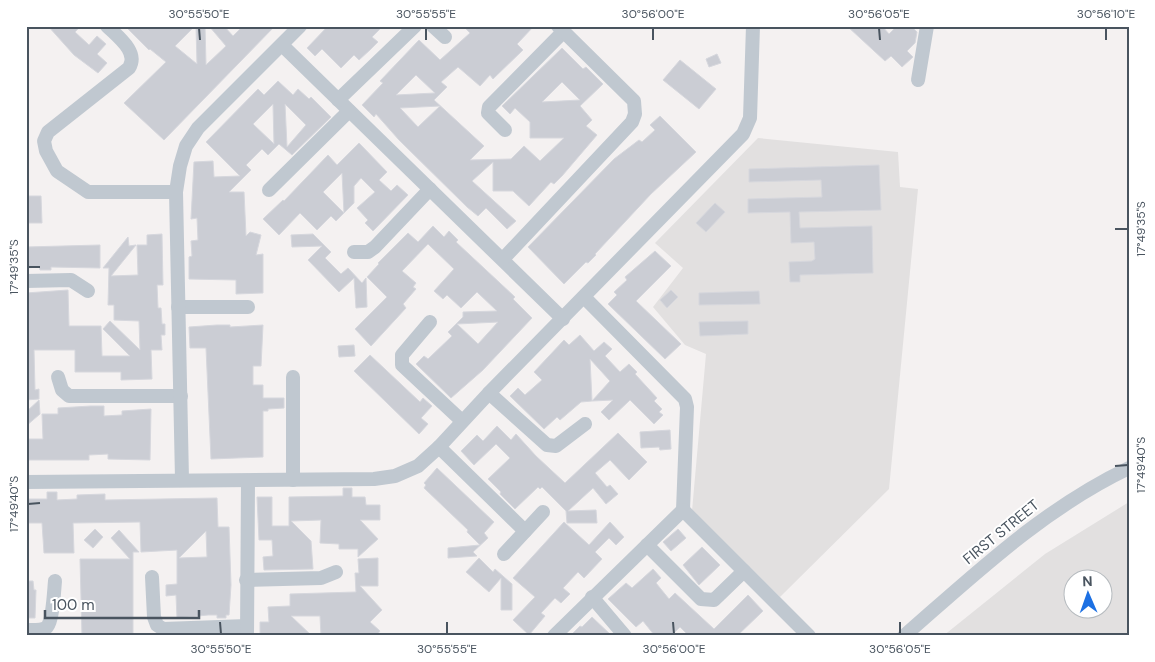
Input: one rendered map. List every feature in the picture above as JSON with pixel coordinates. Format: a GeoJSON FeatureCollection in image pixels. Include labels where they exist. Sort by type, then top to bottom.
{"type":"FeatureCollection","features":[{"type":"Feature","properties":{"kind":"street"},"geometry":{"type":"LineString","coordinates":[[107,26],[132,54],[133,62],[129,68],[48,132],[44,141],[46,151],[57,171],[88,192],[176,192]]}},
{"type":"Feature","properties":{"kind":"street"},"geometry":{"type":"LineString","coordinates":[[182,479],[176,192],[180,166],[186,146],[198,128],[283,46],[300,26]]}},
{"type":"Feature","properties":{"kind":"street"},"geometry":{"type":"LineString","coordinates":[[338,100],[415,26]]}},
{"type":"Feature","properties":{"kind":"street"},"geometry":{"type":"LineString","coordinates":[[433,26],[445,37]]}},
{"type":"Feature","properties":{"kind":"street"},"geometry":{"type":"LineString","coordinates":[[26,482],[182,479],[374,479],[395,476],[418,466],[439,448],[489,393],[743,134],[750,118],[753,26]]}},
{"type":"Feature","properties":{"kind":"street"},"geometry":{"type":"LineString","coordinates":[[918,80],[928,26]]}},
{"type":"Feature","properties":{"kind":"street"},"geometry":{"type":"LineString","coordinates":[[502,259],[632,122],[635,114],[634,101],[561,29],[489,107],[488,113],[490,117],[505,130]]}},
{"type":"Feature","properties":{"kind":"street"},"geometry":{"type":"LineString","coordinates":[[283,46],[563,319]]}},
{"type":"Feature","properties":{"kind":"street"},"geometry":{"type":"LineString","coordinates":[[269,190],[349,111]]}},
{"type":"Feature","properties":{"kind":"street"},"geometry":{"type":"LineString","coordinates":[[354,252],[368,252],[375,247],[430,189]]}},
{"type":"Feature","properties":{"kind":"street"},"geometry":{"type":"LineString","coordinates":[[26,281],[71,280],[88,291]]}},
{"type":"Feature","properties":{"kind":"street"},"geometry":{"type":"LineString","coordinates":[[554,636],[683,510],[687,407],[685,398],[584,297]]}},
{"type":"Feature","properties":{"kind":"street"},"geometry":{"type":"LineString","coordinates":[[178,307],[248,307]]}},
{"type":"Feature","properties":{"kind":"street"},"geometry":{"type":"LineString","coordinates":[[430,322],[402,355],[400,360],[402,365],[462,422]]}},
{"type":"Feature","properties":{"kind":"street"},"geometry":{"type":"LineString","coordinates":[[58,377],[62,390],[69,396],[181,396]]}},
{"type":"Feature","properties":{"kind":"street"},"geometry":{"type":"LineString","coordinates":[[293,377],[293,480]]}},
{"type":"Feature","properties":{"kind":"street"},"geometry":{"type":"LineString","coordinates":[[489,393],[547,445],[556,446],[585,424]]}},
{"type":"Feature","properties":{"kind":"street"},"geometry":{"type":"LineString","coordinates":[[439,448],[525,531]]}},
{"type":"Feature","properties":{"kind":"street","name":"FIRST STREET"},"geometry":{"type":"LineString","coordinates":[[904,636],[1008,545],[1046,516],[1097,484],[1129,468]]}},
{"type":"Feature","properties":{"kind":"street"},"geometry":{"type":"LineString","coordinates":[[152,577],[154,617],[157,626],[163,629],[247,631],[248,480]]}},
{"type":"Feature","properties":{"kind":"street"},"geometry":{"type":"LineString","coordinates":[[683,510],[809,636]]}},
{"type":"Feature","properties":{"kind":"street"},"geometry":{"type":"LineString","coordinates":[[504,554],[543,512]]}},
{"type":"Feature","properties":{"kind":"street"},"geometry":{"type":"LineString","coordinates":[[647,545],[701,599],[708,601],[714,600],[744,571]]}},
{"type":"Feature","properties":{"kind":"street"},"geometry":{"type":"LineString","coordinates":[[246,580],[321,578],[336,572]]}},
{"type":"Feature","properties":{"kind":"street"},"geometry":{"type":"LineString","coordinates":[[26,630],[41,630],[46,627],[50,620],[55,581]]}},
{"type":"Feature","properties":{"kind":"street"},"geometry":{"type":"LineString","coordinates":[[592,598],[625,636]]}},
{"type":"Feature","properties":{"kind":"shaded area"},"geometry":{"type":"Polygon","coordinates":[[[758,138],[898,152],[900,187],[918,189],[889,489],[780,597],[692,511],[706,354],[685,345],[653,307],[683,268],[655,243],[758,138]]]}},
{"type":"Feature","properties":{"kind":"shaded area"},"geometry":{"type":"Polygon","coordinates":[[[1129,502],[1129,636],[943,636],[1045,554],[1129,502]]]}},
{"type":"Feature","properties":{"kind":"building"},"geometry":{"type":"Polygon","coordinates":[[[48,26],[81,26],[75,32],[89,45],[97,36],[106,44],[97,54],[107,63],[98,73],[74,55],[48,26]]]}},
{"type":"Feature","properties":{"kind":"building"},"geometry":{"type":"Polygon","coordinates":[[[125,26],[195,26],[175,46],[197,64],[196,26],[205,26],[206,65],[226,46],[209,26],[224,26],[233,36],[243,26],[275,26],[164,140],[124,103],[166,62],[149,50],[125,26]]]}},
{"type":"Feature","properties":{"kind":"building"},"geometry":{"type":"Polygon","coordinates":[[[328,26],[383,26],[372,37],[378,42],[371,49],[359,60],[354,55],[341,68],[322,49],[315,56],[307,48],[328,26]]]}},
{"type":"Feature","properties":{"kind":"building"},"geometry":{"type":"Polygon","coordinates":[[[463,26],[534,26],[517,44],[523,50],[493,79],[490,75],[480,86],[458,67],[441,82],[447,87],[434,100],[484,146],[470,160],[511,159],[524,146],[540,161],[564,138],[530,138],[530,122],[515,108],[510,114],[502,106],[562,48],[583,69],[586,67],[603,84],[580,106],[592,120],[586,126],[597,135],[562,176],[554,184],[551,182],[529,206],[513,191],[493,191],[493,162],[472,181],[516,221],[507,229],[486,208],[478,216],[467,207],[399,140],[376,114],[374,117],[362,105],[383,83],[380,81],[419,40],[440,60],[470,33],[463,26]],[[416,75],[396,95],[435,93],[416,75]],[[562,82],[542,102],[580,100],[562,82]],[[440,106],[400,108],[418,127],[440,106]]]}},
{"type":"Feature","properties":{"kind":"building"},"geometry":{"type":"Polygon","coordinates":[[[847,26],[882,26],[889,34],[897,26],[911,26],[917,32],[915,43],[907,51],[913,57],[902,67],[891,56],[885,61],[847,26]]]}},
{"type":"Feature","properties":{"kind":"building"},"geometry":{"type":"Polygon","coordinates":[[[717,54],[721,63],[709,67],[706,59],[717,54]]]}},
{"type":"Feature","properties":{"kind":"building"},"geometry":{"type":"Polygon","coordinates":[[[680,60],[716,89],[699,109],[663,80],[680,60]]]}},
{"type":"Feature","properties":{"kind":"building"},"geometry":{"type":"Polygon","coordinates":[[[278,81],[293,95],[298,89],[309,99],[311,97],[331,117],[292,155],[279,144],[268,155],[262,149],[246,165],[251,170],[229,192],[244,192],[246,236],[250,232],[261,235],[256,255],[263,254],[263,293],[236,294],[236,280],[189,279],[189,257],[192,256],[191,241],[198,240],[197,218],[191,219],[194,162],[213,161],[214,177],[240,176],[206,142],[258,89],[264,95],[278,81]],[[273,104],[253,124],[274,144],[273,104]],[[285,104],[287,147],[306,125],[285,104]]]}},
{"type":"Feature","properties":{"kind":"building"},"geometry":{"type":"Polygon","coordinates":[[[660,116],[696,152],[651,194],[588,263],[586,262],[564,284],[528,247],[614,159],[639,140],[642,142],[655,130],[650,125],[660,116]]]}},
{"type":"Feature","properties":{"kind":"building"},"geometry":{"type":"Polygon","coordinates":[[[359,143],[387,172],[379,180],[391,191],[397,185],[408,195],[373,231],[365,223],[368,220],[357,208],[375,192],[361,178],[354,186],[354,203],[336,221],[331,216],[317,230],[300,213],[279,235],[263,219],[284,201],[328,155],[337,165],[359,143]],[[342,173],[323,192],[344,213],[342,173]]]}},
{"type":"Feature","properties":{"kind":"building"},"geometry":{"type":"Polygon","coordinates":[[[879,165],[881,210],[799,212],[800,228],[872,226],[873,273],[800,275],[800,282],[790,282],[789,262],[812,261],[815,259],[814,242],[791,243],[790,212],[748,213],[748,199],[822,197],[821,180],[749,182],[749,169],[879,165]]]}},
{"type":"Feature","properties":{"kind":"building"},"geometry":{"type":"Polygon","coordinates":[[[26,196],[41,196],[42,223],[26,223],[26,196]]]}},
{"type":"Feature","properties":{"kind":"building"},"geometry":{"type":"Polygon","coordinates":[[[715,203],[725,212],[706,232],[696,223],[715,203]]]}},
{"type":"Feature","properties":{"kind":"building"},"geometry":{"type":"Polygon","coordinates":[[[433,226],[444,237],[449,231],[458,240],[456,242],[515,297],[513,299],[532,318],[483,370],[451,398],[416,364],[424,356],[428,359],[452,336],[448,332],[463,317],[463,312],[497,311],[477,292],[461,308],[447,295],[443,299],[434,291],[454,269],[428,244],[402,271],[416,283],[413,287],[416,289],[403,304],[406,308],[371,346],[355,329],[387,297],[367,277],[408,233],[418,242],[433,226]],[[498,322],[457,324],[478,344],[498,322]]]}},
{"type":"Feature","properties":{"kind":"building"},"geometry":{"type":"Polygon","coordinates":[[[162,234],[163,285],[157,285],[158,308],[161,308],[162,324],[165,324],[165,335],[161,335],[162,350],[151,350],[152,379],[121,380],[121,372],[75,372],[75,350],[34,350],[35,390],[39,389],[39,399],[26,400],[26,293],[68,290],[69,326],[101,326],[102,356],[130,356],[103,329],[110,321],[140,350],[139,321],[114,320],[114,305],[108,305],[109,268],[103,268],[128,237],[129,246],[136,245],[111,276],[138,275],[137,245],[147,245],[147,235],[162,234]]]}},
{"type":"Feature","properties":{"kind":"building"},"geometry":{"type":"Polygon","coordinates":[[[313,234],[331,252],[325,258],[341,274],[348,268],[362,283],[366,278],[367,307],[356,308],[354,278],[339,292],[308,260],[322,246],[292,247],[291,235],[313,234]]]}},
{"type":"Feature","properties":{"kind":"building"},"geometry":{"type":"Polygon","coordinates":[[[100,245],[100,268],[51,267],[51,270],[40,270],[39,267],[26,268],[26,247],[100,245]]]}},
{"type":"Feature","properties":{"kind":"building"},"geometry":{"type":"Polygon","coordinates":[[[655,251],[671,266],[636,301],[681,344],[665,359],[608,304],[617,295],[614,292],[627,280],[625,277],[655,251]]]}},
{"type":"Feature","properties":{"kind":"building"},"geometry":{"type":"Polygon","coordinates":[[[671,290],[678,297],[667,308],[660,300],[671,290]]]}},
{"type":"Feature","properties":{"kind":"building"},"geometry":{"type":"Polygon","coordinates":[[[759,291],[760,304],[699,305],[699,293],[759,291]]]}},
{"type":"Feature","properties":{"kind":"building"},"geometry":{"type":"Polygon","coordinates":[[[748,321],[748,334],[700,336],[699,322],[748,321]]]}},
{"type":"Feature","properties":{"kind":"building"},"geometry":{"type":"Polygon","coordinates":[[[230,325],[230,327],[263,325],[261,366],[253,366],[253,385],[263,385],[263,398],[284,398],[284,408],[263,411],[263,457],[211,459],[206,348],[190,348],[189,327],[230,325]]]}},
{"type":"Feature","properties":{"kind":"building"},"geometry":{"type":"Polygon","coordinates":[[[580,335],[594,351],[604,342],[612,349],[605,356],[620,372],[629,364],[637,372],[635,374],[657,398],[654,401],[662,409],[659,412],[663,415],[654,424],[630,400],[609,420],[601,412],[613,400],[581,402],[560,420],[557,417],[544,429],[510,396],[518,388],[525,395],[542,380],[534,372],[564,340],[569,345],[580,335]],[[590,359],[592,401],[610,381],[590,359]]]}},
{"type":"Feature","properties":{"kind":"building"},"geometry":{"type":"Polygon","coordinates":[[[354,345],[355,356],[339,357],[338,346],[354,345]]]}},
{"type":"Feature","properties":{"kind":"building"},"geometry":{"type":"Polygon","coordinates":[[[370,355],[420,402],[423,398],[432,406],[421,418],[428,424],[419,434],[354,371],[370,355]]]}},
{"type":"Feature","properties":{"kind":"building"},"geometry":{"type":"Polygon","coordinates":[[[39,400],[40,414],[26,426],[26,412],[39,400]]]}},
{"type":"Feature","properties":{"kind":"building"},"geometry":{"type":"Polygon","coordinates":[[[104,406],[104,416],[122,415],[122,411],[151,409],[150,460],[108,459],[108,454],[89,455],[89,460],[28,460],[28,439],[43,439],[42,414],[58,414],[58,408],[104,406]]]}},
{"type":"Feature","properties":{"kind":"building"},"geometry":{"type":"Polygon","coordinates":[[[497,426],[511,440],[516,434],[565,483],[618,433],[647,462],[629,480],[610,460],[595,473],[607,487],[610,485],[618,494],[606,504],[593,488],[568,511],[596,510],[597,523],[567,523],[566,511],[542,487],[540,489],[538,487],[515,509],[500,494],[501,492],[488,479],[510,458],[496,444],[474,465],[461,451],[477,435],[483,441],[497,426]]]}},
{"type":"Feature","properties":{"kind":"building"},"geometry":{"type":"Polygon","coordinates":[[[670,430],[671,449],[660,450],[659,447],[641,448],[640,432],[670,430]]]}},
{"type":"Feature","properties":{"kind":"building"},"geometry":{"type":"Polygon","coordinates":[[[437,468],[494,522],[484,533],[488,538],[473,552],[477,556],[448,558],[448,548],[480,545],[467,532],[468,530],[424,488],[426,485],[424,483],[437,468]]]}},
{"type":"Feature","properties":{"kind":"building"},"geometry":{"type":"Polygon","coordinates":[[[343,488],[352,488],[352,497],[365,497],[366,505],[380,505],[380,520],[360,520],[378,539],[358,557],[358,549],[339,549],[339,544],[320,543],[321,520],[291,521],[311,541],[313,569],[264,570],[263,557],[273,556],[272,540],[259,540],[257,497],[272,497],[272,526],[289,526],[289,497],[343,496],[343,488]]]}},
{"type":"Feature","properties":{"kind":"building"},"geometry":{"type":"Polygon","coordinates":[[[47,492],[57,492],[57,500],[77,499],[77,495],[105,494],[105,500],[217,498],[218,527],[229,527],[231,585],[229,615],[226,615],[226,618],[208,615],[177,618],[176,595],[166,596],[166,585],[177,584],[177,550],[141,552],[140,522],[73,523],[74,553],[44,553],[42,523],[28,523],[28,499],[47,499],[47,492]],[[206,531],[179,558],[207,557],[206,531]]]}},
{"type":"Feature","properties":{"kind":"building"},"geometry":{"type":"Polygon","coordinates":[[[564,522],[589,545],[610,522],[624,537],[616,545],[609,538],[595,552],[602,559],[584,578],[578,572],[563,588],[570,594],[561,603],[555,598],[541,613],[545,616],[529,635],[513,620],[535,597],[513,578],[564,522]]]}},
{"type":"Feature","properties":{"kind":"building"},"geometry":{"type":"Polygon","coordinates":[[[95,529],[103,537],[93,548],[84,540],[95,529]]]}},
{"type":"Feature","properties":{"kind":"building"},"geometry":{"type":"Polygon","coordinates":[[[678,529],[686,538],[671,551],[663,542],[678,529]]]}},
{"type":"Feature","properties":{"kind":"building"},"geometry":{"type":"Polygon","coordinates":[[[119,530],[139,552],[133,552],[133,635],[82,636],[80,559],[130,559],[111,538],[119,530]]]}},
{"type":"Feature","properties":{"kind":"building"},"geometry":{"type":"Polygon","coordinates":[[[702,547],[720,565],[699,585],[683,565],[702,547]]]}},
{"type":"Feature","properties":{"kind":"building"},"geometry":{"type":"Polygon","coordinates":[[[378,558],[378,586],[360,586],[382,610],[370,622],[380,631],[376,636],[321,636],[320,616],[291,616],[312,636],[260,634],[260,622],[269,622],[268,607],[290,606],[290,594],[356,592],[355,573],[359,573],[358,559],[378,558]]]}},
{"type":"Feature","properties":{"kind":"building"},"geometry":{"type":"Polygon","coordinates":[[[479,558],[493,572],[495,569],[512,584],[512,610],[501,610],[501,578],[489,592],[466,572],[479,558]]]}},
{"type":"Feature","properties":{"kind":"building"},"geometry":{"type":"Polygon","coordinates":[[[653,569],[661,578],[656,583],[669,599],[675,593],[714,629],[748,595],[763,611],[737,636],[689,636],[680,627],[671,636],[655,636],[643,621],[636,627],[608,599],[626,583],[632,588],[653,569]]]}},
{"type":"Feature","properties":{"kind":"building"},"geometry":{"type":"Polygon","coordinates":[[[26,581],[33,581],[34,590],[36,590],[35,618],[26,618],[26,581]]]}},
{"type":"Feature","properties":{"kind":"building"},"geometry":{"type":"Polygon","coordinates":[[[592,617],[612,636],[570,636],[580,626],[582,627],[592,617]]]}}]}
